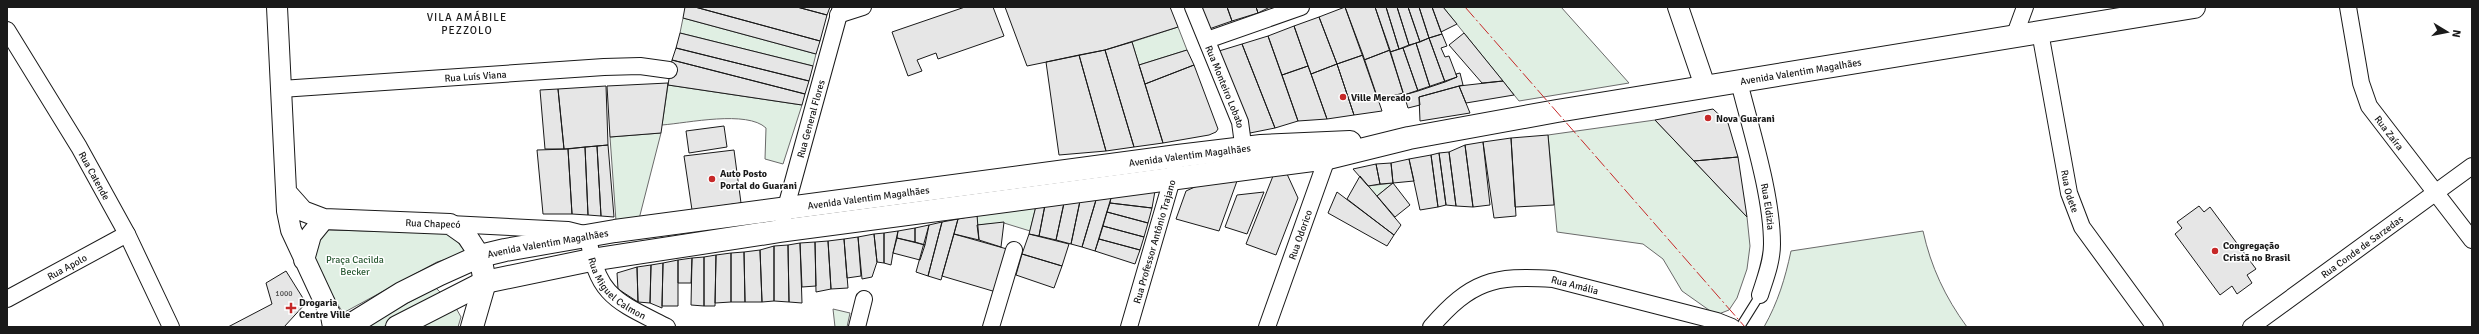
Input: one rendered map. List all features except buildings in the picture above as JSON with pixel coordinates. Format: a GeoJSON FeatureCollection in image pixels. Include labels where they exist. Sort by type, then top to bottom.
{"type":"FeatureCollection","features":[{"type":"Feature","properties":{"kind":"main road","name":"Avenida Valentim Magalhães"},"geometry":{"type":"LineString","coordinates":[[347,327],[402,293],[480,256],[588,235],[1178,156],[1245,158],[1330,150],[1409,138],[1705,86],[1739,82],[2194,7]]}},
{"type":"Feature","properties":{"kind":"main road","name":"Avenida Valentim Magalhães"},"geometry":{"type":"LineString","coordinates":[[397,327],[485,282],[591,260],[780,231],[1172,178],[1245,158]]}},
{"type":"Feature","properties":{"kind":"main road"},"geometry":{"type":"LineString","coordinates":[[472,327],[485,282],[480,256]]}},
{"type":"Feature","properties":{"kind":"street"},"geometry":{"type":"LineString","coordinates":[[277,7],[287,211],[291,230],[331,316],[333,327]]}},
{"type":"Feature","properties":{"kind":"street"},"geometry":{"type":"LineString","coordinates":[[840,11],[863,7]]}},
{"type":"Feature","properties":{"kind":"street","name":"Rua Monteiro Lobato"},"geometry":{"type":"LineString","coordinates":[[1193,7],[1240,122],[1245,158]]}},
{"type":"Feature","properties":{"kind":"street"},"geometry":{"type":"LineString","coordinates":[[1206,40],[1301,7]]}},
{"type":"Feature","properties":{"kind":"street"},"geometry":{"type":"LineString","coordinates":[[1678,7],[1705,86]]}},
{"type":"Feature","properties":{"kind":"street"},"geometry":{"type":"LineString","coordinates":[[2014,37],[2025,7]]}},
{"type":"Feature","properties":{"kind":"street","name":"Rua Zaíra"},"geometry":{"type":"LineString","coordinates":[[2348,7],[2361,83],[2369,106],[2472,240]]}},
{"type":"Feature","properties":{"kind":"street","name":"Rua General Flores"},"geometry":{"type":"LineString","coordinates":[[780,231],[785,208],[840,11]]}},
{"type":"Feature","properties":{"kind":"street","name":"Rua Catende"},"geometry":{"type":"LineString","coordinates":[[7,30],[79,147],[127,234],[171,327]]}},
{"type":"Feature","properties":{"kind":"street","name":"Rua Odete"},"geometry":{"type":"LineString","coordinates":[[2040,32],[2069,193],[2075,212],[2082,227],[2155,327]]}},
{"type":"Feature","properties":{"kind":"street","name":"Rua Luís Viana"},"geometry":{"type":"LineString","coordinates":[[281,89],[604,66],[640,66],[670,70]]}},
{"type":"Feature","properties":{"kind":"street","name":"Rua Eldizia"},"geometry":{"type":"LineString","coordinates":[[1739,82],[1770,213],[1772,246],[1768,272],[1760,295]]}},
{"type":"Feature","properties":{"kind":"street","name":"Rua Odorico"},"geometry":{"type":"LineString","coordinates":[[1267,327],[1330,150]]}},
{"type":"Feature","properties":{"kind":"street","name":"Rua Professor Antônio Trajano"},"geometry":{"type":"LineString","coordinates":[[1129,327],[1178,156]]}},
{"type":"Feature","properties":{"kind":"street","name":"Rua Conde de Sarzedas"},"geometry":{"type":"LineString","coordinates":[[2251,327],[2472,166]]}},
{"type":"Feature","properties":{"kind":"street","name":"Rua Chapecó"},"geometry":{"type":"LineString","coordinates":[[287,193],[293,203],[303,211],[324,219],[568,230],[588,235]]}},
{"type":"Feature","properties":{"kind":"street"},"geometry":{"type":"LineString","coordinates":[[304,260],[311,235],[324,219]]}},
{"type":"Feature","properties":{"kind":"street"},"geometry":{"type":"LineString","coordinates":[[450,224],[467,236],[480,256]]}},
{"type":"Feature","properties":{"kind":"street","name":"Rua Apolo"},"geometry":{"type":"LineString","coordinates":[[7,300],[127,234]]}},
{"type":"Feature","properties":{"kind":"street","name":"Rua Miguel Calmon"},"geometry":{"type":"LineString","coordinates":[[588,235],[591,260],[604,288],[629,308],[667,327]]}},
{"type":"Feature","properties":{"kind":"street"},"geometry":{"type":"LineString","coordinates":[[991,327],[1014,250]]}},
{"type":"Feature","properties":{"kind":"street","name":"Rua Amália"},"geometry":{"type":"LineString","coordinates":[[1430,327],[1458,299],[1476,286],[1498,279],[1526,277],[1553,279],[1716,321],[1732,327]]}},
{"type":"Feature","properties":{"kind":"street"},"geometry":{"type":"LineString","coordinates":[[857,327],[864,299]]}},
{"type":"Feature","properties":{"kind":"lane","name":"Rua Eldizia"},"geometry":{"type":"LineString","coordinates":[[1740,327],[1760,295]]}},
{"type":"Feature","properties":{"kind":"green space"},"geometry":{"type":"Polygon","coordinates":[[[1443,7],[1561,7],[1629,83],[1519,101],[1443,7]]]}},
{"type":"Feature","properties":{"kind":"green space"},"geometry":{"type":"Polygon","coordinates":[[[683,18],[816,54],[813,66],[680,33],[683,18]]]}},
{"type":"Feature","properties":{"kind":"green space"},"geometry":{"type":"Polygon","coordinates":[[[1178,27],[1187,50],[1139,65],[1132,42],[1178,27]]]}},
{"type":"Feature","properties":{"kind":"green space"},"geometry":{"type":"Polygon","coordinates":[[[668,85],[802,105],[783,164],[765,159],[766,128],[757,123],[745,120],[717,119],[662,125],[668,85]]]}},
{"type":"Feature","properties":{"kind":"green space"},"geometry":{"type":"Polygon","coordinates":[[[1655,120],[1747,217],[1750,246],[1747,269],[1737,298],[1729,310],[1716,315],[1682,291],[1663,259],[1643,244],[1557,232],[1548,135],[1655,120]]]}},
{"type":"Feature","properties":{"kind":"green space"},"geometry":{"type":"Polygon","coordinates":[[[661,133],[639,219],[616,221],[610,137],[661,133]]]}},
{"type":"Feature","properties":{"kind":"green space"},"geometry":{"type":"Polygon","coordinates":[[[1393,183],[1377,196],[1368,186],[1393,183]]]}},
{"type":"Feature","properties":{"kind":"green space"},"geometry":{"type":"Polygon","coordinates":[[[1036,206],[1030,231],[1004,223],[977,225],[977,215],[1036,206]]]}},
{"type":"Feature","properties":{"kind":"green space","name":"Praça Cacilda Becker"},"geometry":{"type":"Polygon","coordinates":[[[328,230],[451,233],[466,253],[437,262],[343,313],[310,258],[314,241],[328,230]]]}},
{"type":"Feature","properties":{"kind":"green space"},"geometry":{"type":"Polygon","coordinates":[[[1923,231],[1930,257],[1940,281],[1959,316],[1967,327],[1764,327],[1780,290],[1791,251],[1923,231]]]}},
{"type":"Feature","properties":{"kind":"green space"},"geometry":{"type":"Polygon","coordinates":[[[436,288],[440,292],[436,297],[383,327],[362,327],[436,288]]]}},
{"type":"Feature","properties":{"kind":"green space"},"geometry":{"type":"Polygon","coordinates":[[[456,308],[461,317],[458,327],[413,327],[456,308]]]}},
{"type":"Feature","properties":{"kind":"green space"},"geometry":{"type":"Polygon","coordinates":[[[833,309],[850,313],[847,327],[835,327],[833,309]]]}},
{"type":"Feature","properties":{"kind":"power"},"geometry":{"type":"LineString","coordinates":[[1465,7],[1745,327]]}},
{"type":"Feature","properties":{"kind":"place","name":"Ville Mercado"},"geometry":{"type":"Point","coordinates":[1343,97]}},
{"type":"Feature","properties":{"kind":"place","name":"Nova Guarani"},"geometry":{"type":"Point","coordinates":[1708,118]}},
{"type":"Feature","properties":{"kind":"place","name":"Auto Posto Portal do Guarani"},"geometry":{"type":"Point","coordinates":[712,179]}},
{"type":"Feature","properties":{"kind":"place","name":"Congregação Cristã no Brasil"},"geometry":{"type":"Point","coordinates":[2215,251]}},
{"type":"Feature","properties":{"kind":"place","name":"Drogaria Centre Ville"},"geometry":{"type":"Point","coordinates":[291,308]}},
{"type":"Feature","properties":{"kind":"district","name":"VILA AMÁBILE PEZZOLO"},"geometry":{"type":"Point","coordinates":[467,23]}}]}
